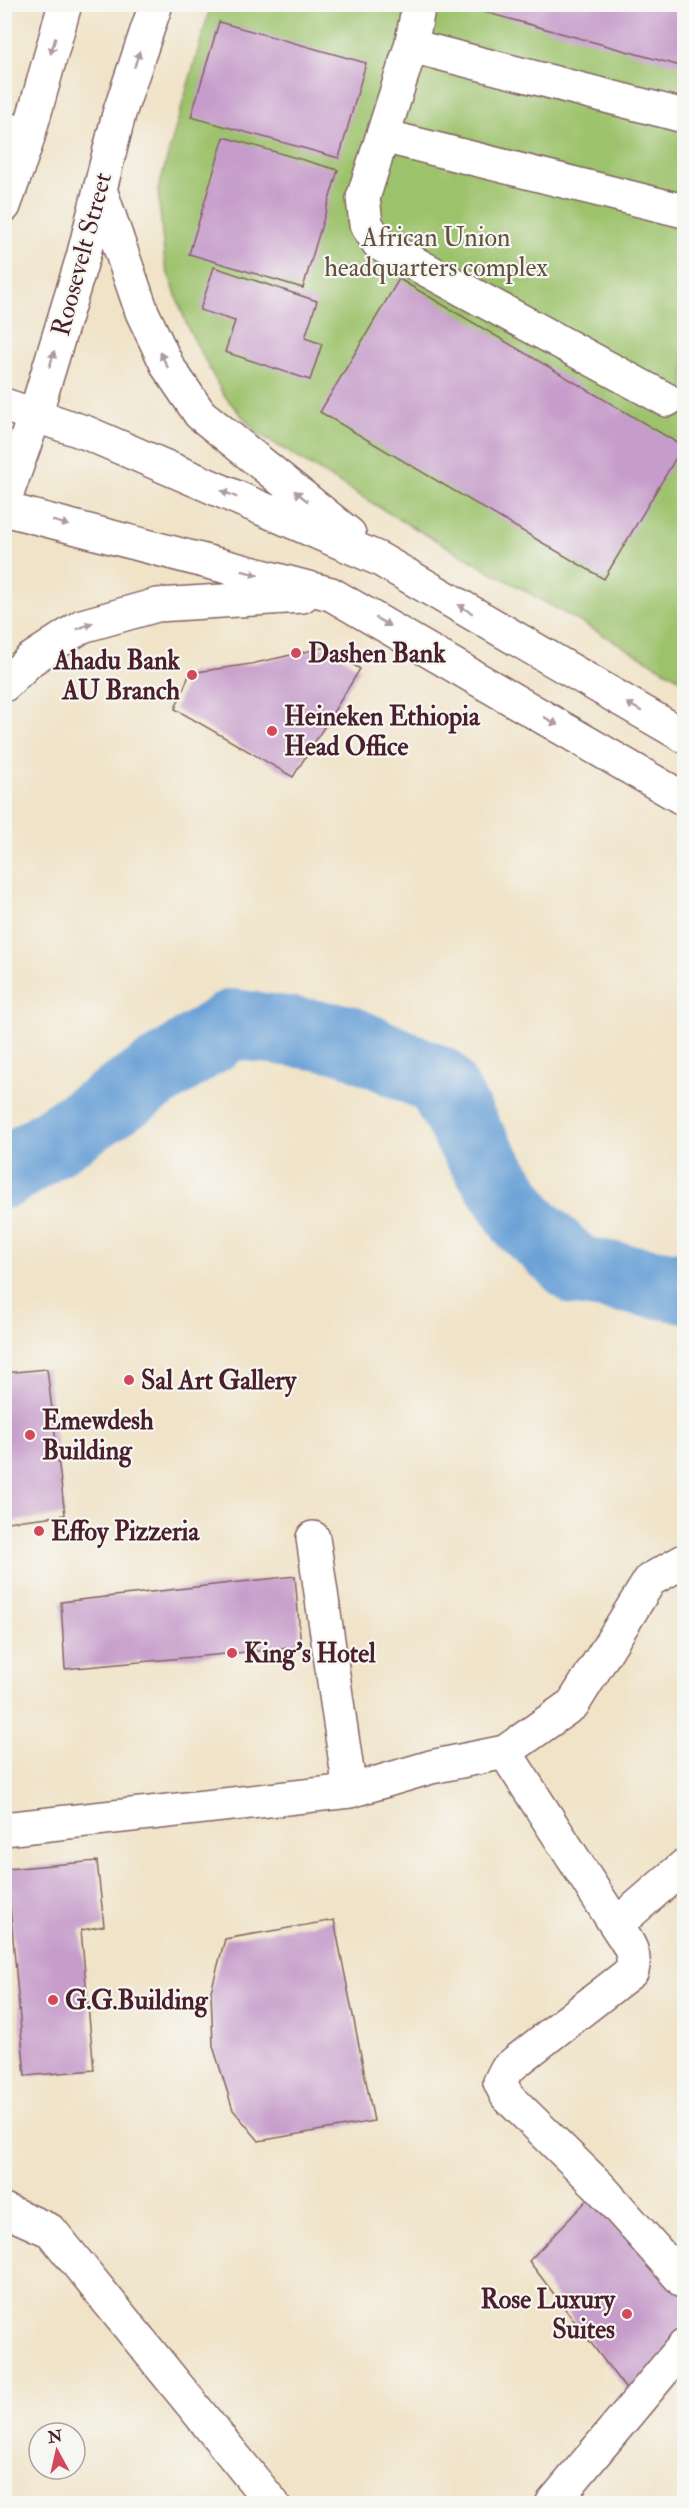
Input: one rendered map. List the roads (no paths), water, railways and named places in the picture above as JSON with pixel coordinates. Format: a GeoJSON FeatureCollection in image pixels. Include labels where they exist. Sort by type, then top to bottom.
{"type":"FeatureCollection","features":[{"type":"Feature","properties":{"kind":"main road"},"geometry":{"type":"LineString","coordinates":[[4,206],[16,143],[65,4]]}},
{"type":"Feature","properties":{"kind":"main road","name":"Roosevelt Street"},"geometry":{"type":"LineString","coordinates":[[4,502],[35,415],[83,257],[119,114],[156,4]]}},
{"type":"Feature","properties":{"kind":"main road"},"geometry":{"type":"LineString","coordinates":[[419,4],[411,46],[363,198],[366,224],[379,244],[667,400]]}},
{"type":"Feature","properties":{"kind":"main road"},"geometry":{"type":"LineString","coordinates":[[411,46],[684,116]]}},
{"type":"Feature","properties":{"kind":"main road"},"geometry":{"type":"LineString","coordinates":[[382,136],[684,211]]}},
{"type":"Feature","properties":{"kind":"main road"},"geometry":{"type":"LineString","coordinates":[[100,189],[142,312],[168,367],[200,414],[379,559]]}},
{"type":"Feature","properties":{"kind":"main road"},"geometry":{"type":"LineString","coordinates":[[4,405],[87,433],[379,559],[684,736]]}},
{"type":"Feature","properties":{"kind":"main road"},"geometry":{"type":"LineString","coordinates":[[4,509],[331,594],[684,799]]}},
{"type":"Feature","properties":{"kind":"main road"},"geometry":{"type":"LineString","coordinates":[[4,685],[30,660],[82,626],[157,604],[331,594]]}},
{"type":"Feature","properties":{"kind":"main road"},"geometry":{"type":"LineString","coordinates":[[313,1538],[350,1791]]}},
{"type":"Feature","properties":{"kind":"main road"},"geometry":{"type":"LineString","coordinates":[[4,1829],[350,1791],[431,1767],[505,1752],[573,1704],[650,1580],[684,1561]]}},
{"type":"Feature","properties":{"kind":"main road"},"geometry":{"type":"LineString","coordinates":[[505,1752],[631,1948],[635,1959],[632,1971],[518,2060],[507,2070],[500,2082],[507,2096],[600,2187],[684,2282]]}},
{"type":"Feature","properties":{"kind":"main road"},"geometry":{"type":"LineString","coordinates":[[616,1925],[684,1866]]}},
{"type":"Feature","properties":{"kind":"main road"},"geometry":{"type":"LineString","coordinates":[[4,2210],[51,2231],[273,2504]]}},
{"type":"Feature","properties":{"kind":"main road"},"geometry":{"type":"LineString","coordinates":[[552,2504],[684,2346]]}},
{"type":"Feature","properties":{"kind":"waterway"},"geometry":{"type":"LineString","coordinates":[[4,1174],[233,1024],[345,1039],[439,1081],[472,1141],[525,1223],[578,1271],[684,1288]]}},
{"type":"Feature","properties":{"kind":"place","name":"Dashen Bank"},"geometry":{"type":"Point","coordinates":[296,653]}},
{"type":"Feature","properties":{"kind":"place","name":"Ahadu Bank AU Branch"},"geometry":{"type":"Point","coordinates":[192,675]}},
{"type":"Feature","properties":{"kind":"place","name":"Heineken Ethiopia Head Office"},"geometry":{"type":"Point","coordinates":[272,731]}},
{"type":"Feature","properties":{"kind":"place","name":"Sal Art Gallery"},"geometry":{"type":"Point","coordinates":[129,1380]}},
{"type":"Feature","properties":{"kind":"place","name":"Emewdesh Building"},"geometry":{"type":"Point","coordinates":[30,1435]}},
{"type":"Feature","properties":{"kind":"place","name":"Effoy Pizzeria"},"geometry":{"type":"Point","coordinates":[39,1531]}},
{"type":"Feature","properties":{"kind":"place","name":"King's Hotel"},"geometry":{"type":"Point","coordinates":[232,1653]}},
{"type":"Feature","properties":{"kind":"place","name":"G.G.Building"},"geometry":{"type":"Point","coordinates":[53,2000]}},
{"type":"Feature","properties":{"kind":"place","name":"Rose Luxury Suites"},"geometry":{"type":"Point","coordinates":[627,2314]}},
{"type":"Feature","properties":{"kind":"park label","name":"African Union headquarters complex"},"geometry":{"type":"Point","coordinates":[436,252]}}]}
